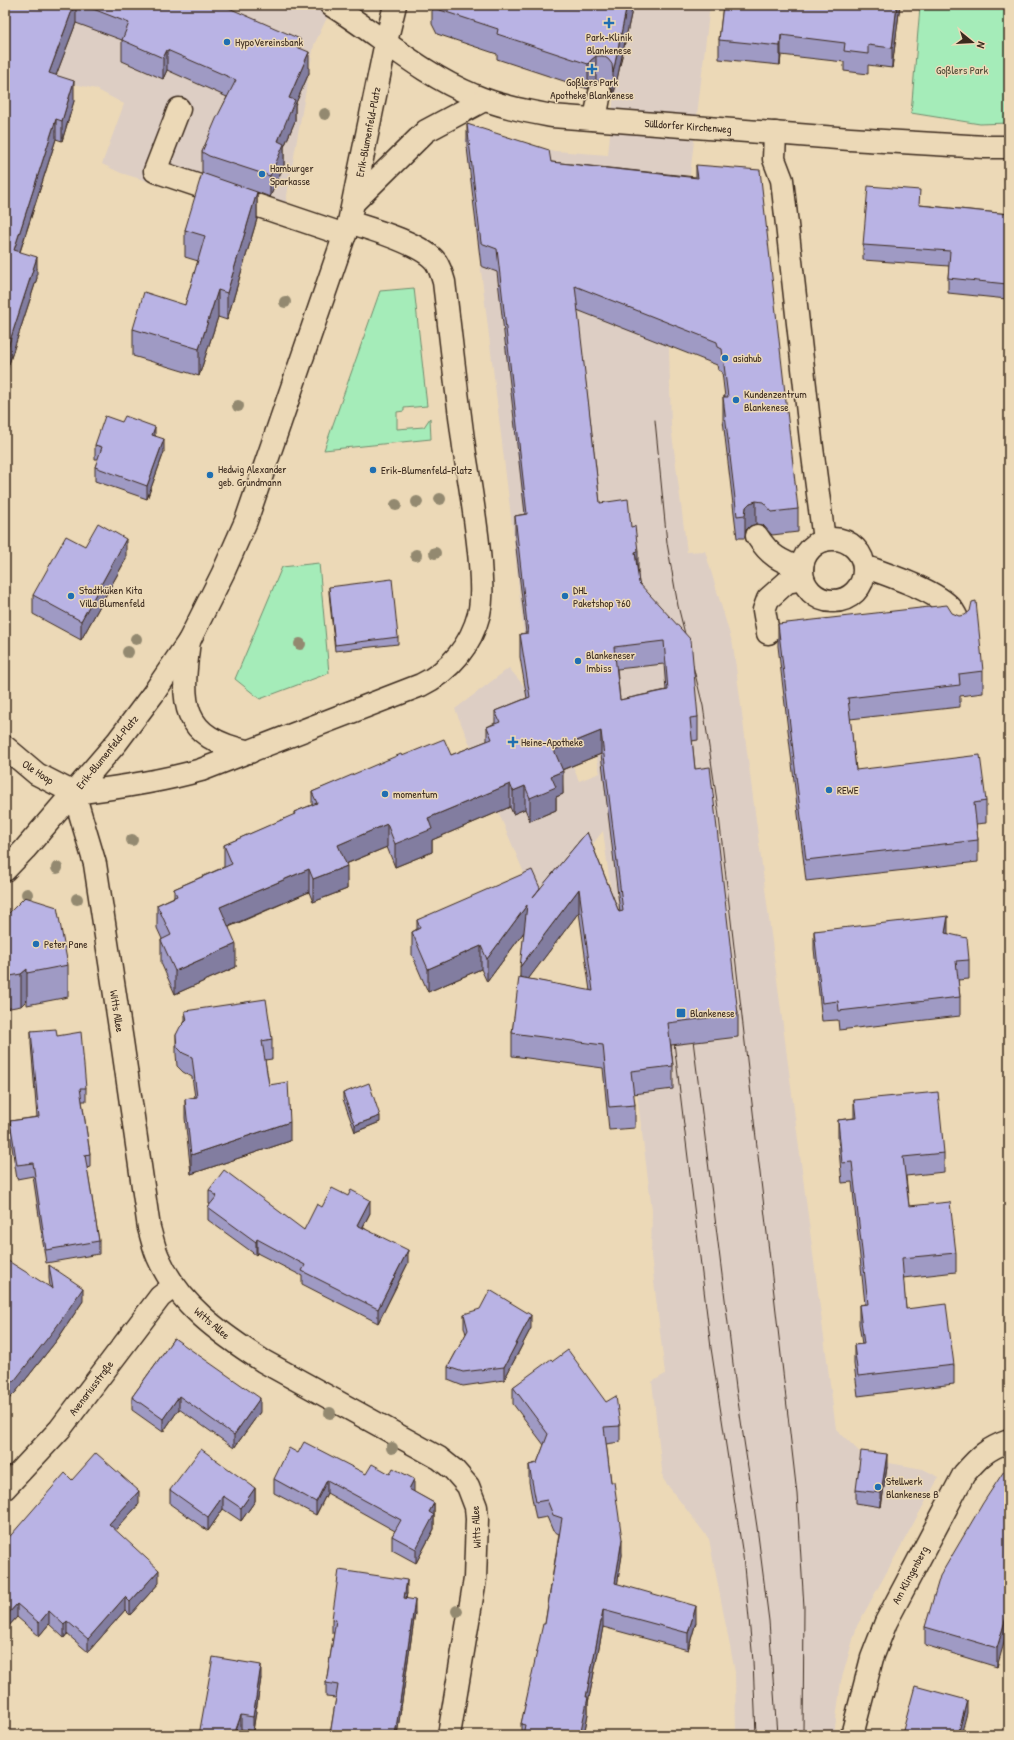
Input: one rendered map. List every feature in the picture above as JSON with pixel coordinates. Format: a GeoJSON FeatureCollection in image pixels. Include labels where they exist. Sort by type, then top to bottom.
{"type":"FeatureCollection","features":[{"type":"Feature","properties":{"kind":"street","name":"Sülldorfer Kirchenweg"},"geometry":{"type":"LineString","coordinates":[[331,5],[422,68],[447,83],[484,100],[520,110],[552,116],[603,120],[985,148],[1009,147]]}},
{"type":"Feature","properties":{"kind":"street","name":"Erik-Blumenfeld-Platz"},"geometry":{"type":"LineString","coordinates":[[74,793],[120,737],[189,641],[223,573],[246,521],[355,201],[386,42],[395,5]]}},
{"type":"Feature","properties":{"kind":"street"},"geometry":{"type":"LineString","coordinates":[[600,93],[603,120]]}},
{"type":"Feature","properties":{"kind":"street"},"geometry":{"type":"LineString","coordinates":[[355,201],[426,131],[484,100]]}},
{"type":"Feature","properties":{"kind":"street"},"geometry":{"type":"LineString","coordinates":[[179,109],[155,171],[347,228]]}},
{"type":"Feature","properties":{"kind":"street"},"geometry":{"type":"LineString","coordinates":[[775,133],[774,159],[782,180],[811,440],[824,540]]}},
{"type":"Feature","properties":{"kind":"street","name":"Erik-Blumenfeld-Platz"},"geometry":{"type":"LineString","coordinates":[[74,793],[172,779],[201,770],[421,685],[443,671],[455,660],[473,631],[479,613],[481,598],[480,563],[461,426],[444,282],[441,272],[436,262],[422,250],[347,228]]}},
{"type":"Feature","properties":{"kind":"street"},"geometry":{"type":"LineString","coordinates":[[757,536],[771,554],[781,562],[802,574]]}},
{"type":"Feature","properties":{"kind":"street"},"geometry":{"type":"LineString","coordinates":[[824,540],[840,540],[854,547],[864,566],[864,576],[860,586],[853,594],[844,600],[834,602],[824,600],[814,595],[807,588],[802,574],[803,560],[808,551],[815,544],[824,540]]}},
{"type":"Feature","properties":{"kind":"street"},"geometry":{"type":"LineString","coordinates":[[864,566],[898,578],[941,599],[952,609],[960,625]]}},
{"type":"Feature","properties":{"kind":"street"},"geometry":{"type":"LineString","coordinates":[[768,633],[764,610],[768,599],[787,582],[802,574]]}},
{"type":"Feature","properties":{"kind":"street","name":"Erik-Blumenfeld-Platz"},"geometry":{"type":"LineString","coordinates":[[189,641],[184,684],[184,698],[190,716],[196,726],[214,740],[234,749],[250,752]]}},
{"type":"Feature","properties":{"kind":"street","name":"Ole Hoop"},"geometry":{"type":"LineString","coordinates":[[5,747],[37,774],[74,793]]}},
{"type":"Feature","properties":{"kind":"street"},"geometry":{"type":"LineString","coordinates":[[5,870],[74,793]]}},
{"type":"Feature","properties":{"kind":"street","name":"Witts Allee"},"geometry":{"type":"LineString","coordinates":[[74,793],[94,864],[122,1041],[149,1228],[158,1257],[174,1286],[185,1300],[213,1327],[236,1344],[276,1368],[438,1458],[454,1470],[468,1486],[473,1496],[476,1507],[477,1556],[475,1579],[449,1735]]}},
{"type":"Feature","properties":{"kind":"street","name":"Avenariusstraße"},"geometry":{"type":"LineString","coordinates":[[5,1488],[60,1429],[160,1297],[174,1286]]}},
{"type":"Feature","properties":{"kind":"street","name":"Am Klingenberg"},"geometry":{"type":"LineString","coordinates":[[852,1735],[872,1658],[886,1622],[964,1474],[980,1455],[1009,1441]]}},
{"type":"Feature","properties":{"kind":"shaded area"},"geometry":{"type":"Polygon","coordinates":[[[5,5],[333,5],[314,45],[282,223],[121,173],[102,164],[124,104],[96,89],[5,68],[5,5]]]}},
{"type":"Feature","properties":{"kind":"shaded area"},"geometry":{"type":"Polygon","coordinates":[[[633,5],[710,5],[690,175],[677,175],[670,252],[669,348],[671,426],[687,552],[705,551],[733,645],[836,1429],[867,1459],[923,1469],[939,1477],[857,1626],[841,1681],[834,1735],[736,1735],[735,1672],[709,1539],[663,1479],[652,1382],[665,1374],[651,1256],[652,1210],[603,831],[540,911],[455,709],[509,668],[534,698],[561,737],[579,781],[600,773],[581,681],[525,649],[513,533],[465,139],[489,136],[542,150],[608,155],[614,93],[633,5]]]}},
{"type":"Feature","properties":{"kind":"green space","name":"Goßlers Park"},"geometry":{"type":"Polygon","coordinates":[[[919,5],[1009,5],[1009,123],[980,124],[911,113],[919,5]]]}},
{"type":"Feature","properties":{"kind":"green space"},"geometry":{"type":"Polygon","coordinates":[[[414,288],[427,406],[404,408],[404,411],[397,412],[397,429],[424,427],[430,418],[431,439],[324,450],[380,291],[414,288]]]}},
{"type":"Feature","properties":{"kind":"green space"},"geometry":{"type":"Polygon","coordinates":[[[319,563],[329,673],[260,699],[235,679],[282,567],[319,563]]]}},
{"type":"Feature","properties":{"kind":"building"},"geometry":{"type":"Polygon","coordinates":[[[5,5],[74,5],[49,73],[74,81],[62,121],[56,119],[14,250],[37,257],[5,356],[5,5]]]}},
{"type":"Feature","properties":{"kind":"building"},"geometry":{"type":"Polygon","coordinates":[[[83,5],[222,5],[300,39],[297,47],[309,52],[289,98],[295,100],[278,141],[284,144],[270,176],[209,156],[202,152],[216,119],[236,80],[167,50],[163,58],[122,40],[129,23],[83,5]]]}},
{"type":"Feature","properties":{"kind":"building"},"geometry":{"type":"Polygon","coordinates":[[[435,5],[627,5],[613,73],[612,64],[603,56],[596,56],[588,64],[497,34],[498,29],[437,9],[435,5]]]}},
{"type":"Feature","properties":{"kind":"building"},"geometry":{"type":"Polygon","coordinates":[[[723,5],[897,5],[892,48],[868,45],[868,54],[844,51],[845,43],[781,35],[780,46],[719,40],[723,5]]]}},
{"type":"Feature","properties":{"kind":"building"},"geometry":{"type":"Polygon","coordinates":[[[467,124],[549,150],[551,162],[698,178],[696,165],[760,170],[798,509],[772,512],[763,502],[756,501],[750,503],[746,507],[745,515],[737,516],[723,397],[728,397],[722,349],[718,347],[717,342],[575,286],[600,503],[628,499],[631,527],[635,526],[638,551],[635,552],[639,583],[691,640],[698,717],[690,718],[695,769],[710,767],[738,1014],[668,1023],[673,1066],[631,1071],[635,1105],[609,1107],[603,1045],[512,1033],[519,977],[593,991],[579,889],[520,967],[527,905],[487,959],[481,946],[428,969],[412,932],[420,928],[417,920],[532,870],[540,888],[533,897],[587,832],[619,912],[623,911],[601,731],[554,750],[563,771],[551,776],[556,787],[530,798],[525,786],[513,791],[510,784],[428,818],[432,829],[395,844],[387,824],[338,845],[347,866],[313,879],[309,869],[220,907],[236,944],[175,971],[161,940],[171,935],[157,905],[177,896],[174,889],[232,864],[224,845],[295,814],[294,812],[317,803],[312,792],[401,754],[402,756],[444,739],[451,755],[492,739],[487,727],[500,722],[495,711],[530,697],[520,634],[528,633],[515,516],[527,514],[497,249],[481,243],[467,124]],[[664,641],[614,647],[620,700],[668,690],[664,641]]]}},
{"type":"Feature","properties":{"kind":"building"},"geometry":{"type":"Polygon","coordinates":[[[202,173],[257,192],[227,293],[218,290],[199,349],[133,329],[144,292],[185,305],[205,236],[185,230],[202,173]]]}},
{"type":"Feature","properties":{"kind":"building"},"geometry":{"type":"Polygon","coordinates":[[[868,186],[920,190],[919,205],[1009,214],[1009,264],[1007,284],[948,278],[950,251],[863,245],[868,186]]]}},
{"type":"Feature","properties":{"kind":"building"},"geometry":{"type":"Polygon","coordinates":[[[105,416],[122,422],[125,416],[155,427],[152,435],[164,439],[147,486],[95,467],[102,447],[95,445],[105,416]]]}},
{"type":"Feature","properties":{"kind":"building"},"geometry":{"type":"Polygon","coordinates":[[[98,523],[126,539],[81,621],[33,595],[66,536],[85,546],[98,523]]]}},
{"type":"Feature","properties":{"kind":"building"},"geometry":{"type":"Polygon","coordinates":[[[392,579],[398,637],[335,645],[329,587],[392,579]]]}},
{"type":"Feature","properties":{"kind":"building"},"geometry":{"type":"Polygon","coordinates":[[[976,601],[983,671],[959,674],[960,685],[848,698],[856,770],[980,755],[986,801],[974,803],[978,840],[806,860],[778,624],[947,605],[952,613],[959,616],[965,615],[970,611],[972,602],[976,601]]]}},
{"type":"Feature","properties":{"kind":"building"},"geometry":{"type":"Polygon","coordinates":[[[25,897],[57,907],[68,965],[27,973],[27,969],[21,974],[5,977],[5,917],[25,897]]]}},
{"type":"Feature","properties":{"kind":"building"},"geometry":{"type":"Polygon","coordinates":[[[948,916],[945,933],[967,938],[969,960],[956,961],[960,997],[839,1011],[838,1001],[822,1003],[814,931],[948,916]]]}},
{"type":"Feature","properties":{"kind":"building"},"geometry":{"type":"Polygon","coordinates":[[[266,999],[272,1039],[262,1041],[269,1085],[288,1082],[290,1122],[191,1155],[185,1099],[197,1097],[192,1057],[183,1053],[177,1047],[176,1035],[180,1027],[187,1020],[185,1011],[266,999]]]}},
{"type":"Feature","properties":{"kind":"building"},"geometry":{"type":"Polygon","coordinates":[[[56,1029],[57,1036],[81,1032],[86,1088],[80,1088],[90,1154],[85,1155],[99,1241],[46,1250],[33,1163],[17,1165],[10,1121],[39,1117],[31,1031],[56,1029]]]}},
{"type":"Feature","properties":{"kind":"building"},"geometry":{"type":"Polygon","coordinates":[[[369,1083],[380,1116],[355,1125],[343,1093],[369,1083]]]}},
{"type":"Feature","properties":{"kind":"building"},"geometry":{"type":"Polygon","coordinates":[[[938,1092],[944,1153],[903,1157],[909,1206],[950,1202],[956,1253],[902,1258],[906,1309],[946,1304],[954,1365],[858,1376],[854,1345],[864,1344],[859,1305],[868,1304],[852,1162],[842,1163],[838,1120],[856,1118],[854,1100],[938,1092]]]}},
{"type":"Feature","properties":{"kind":"building"},"geometry":{"type":"Polygon","coordinates":[[[224,1170],[304,1230],[317,1204],[322,1207],[332,1188],[348,1196],[351,1190],[370,1200],[357,1225],[408,1250],[378,1309],[302,1271],[305,1265],[257,1239],[256,1242],[208,1207],[217,1196],[209,1190],[224,1170]]]}},
{"type":"Feature","properties":{"kind":"building"},"geometry":{"type":"Polygon","coordinates":[[[5,1259],[53,1289],[49,1265],[83,1288],[57,1326],[15,1380],[5,1389],[5,1259]]]}},
{"type":"Feature","properties":{"kind":"building"},"geometry":{"type":"Polygon","coordinates":[[[490,1290],[531,1315],[504,1367],[463,1372],[448,1367],[468,1330],[464,1314],[480,1309],[490,1290]]]}},
{"type":"Feature","properties":{"kind":"building"},"geometry":{"type":"Polygon","coordinates":[[[174,1338],[260,1398],[234,1435],[179,1396],[163,1419],[132,1397],[174,1338]]]}},
{"type":"Feature","properties":{"kind":"building"},"geometry":{"type":"Polygon","coordinates":[[[568,1350],[606,1402],[616,1396],[620,1426],[604,1427],[611,1482],[614,1482],[622,1539],[615,1583],[696,1606],[688,1633],[603,1610],[580,1735],[523,1735],[525,1725],[521,1724],[543,1624],[545,1624],[562,1518],[553,1515],[547,1500],[536,1502],[529,1465],[537,1463],[548,1434],[513,1387],[551,1359],[553,1361],[568,1350]]]}},
{"type":"Feature","properties":{"kind":"building"},"geometry":{"type":"Polygon","coordinates":[[[304,1442],[366,1474],[372,1464],[390,1474],[393,1468],[414,1479],[409,1489],[434,1503],[429,1512],[434,1515],[416,1549],[392,1536],[401,1520],[327,1480],[316,1502],[274,1479],[289,1448],[298,1453],[304,1442]]]}},
{"type":"Feature","properties":{"kind":"building"},"geometry":{"type":"Polygon","coordinates":[[[201,1449],[255,1488],[241,1508],[223,1496],[208,1517],[170,1490],[201,1449]]]}},
{"type":"Feature","properties":{"kind":"building"},"geometry":{"type":"Polygon","coordinates":[[[861,1451],[887,1454],[881,1493],[856,1490],[861,1451]]]}},
{"type":"Feature","properties":{"kind":"building"},"geometry":{"type":"Polygon","coordinates":[[[96,1453],[139,1491],[109,1524],[159,1570],[130,1602],[125,1597],[88,1639],[67,1621],[64,1625],[49,1611],[39,1623],[17,1604],[5,1617],[5,1542],[65,1473],[72,1480],[96,1453]]]}},
{"type":"Feature","properties":{"kind":"building"},"geometry":{"type":"Polygon","coordinates":[[[1009,1470],[1009,1607],[997,1648],[925,1627],[940,1576],[983,1503],[1004,1471],[1009,1470]]]}},
{"type":"Feature","properties":{"kind":"building"},"geometry":{"type":"Polygon","coordinates":[[[339,1570],[407,1580],[404,1598],[415,1600],[395,1735],[330,1735],[338,1685],[326,1683],[336,1620],[332,1619],[339,1570]]]}},
{"type":"Feature","properties":{"kind":"building"},"geometry":{"type":"Polygon","coordinates":[[[213,1657],[261,1665],[253,1717],[241,1715],[234,1735],[199,1735],[213,1657]]]}},
{"type":"Feature","properties":{"kind":"building"},"geometry":{"type":"Polygon","coordinates":[[[915,1686],[967,1700],[958,1735],[902,1734],[915,1686]]]}},
{"type":"Feature","properties":{"kind":"building"},"geometry":{"type":"Polygon","coordinates":[[[183,1731],[192,1735],[181,1735],[183,1731]]]}},
{"type":"Feature","properties":{"kind":"tram line"},"geometry":{"type":"LineString","coordinates":[[655,420],[667,543],[678,606],[703,706],[718,808],[797,1494],[804,1607],[803,1735]]}},
{"type":"Feature","properties":{"kind":"tram line"},"geometry":{"type":"LineString","coordinates":[[692,1032],[736,1388],[757,1527],[769,1621],[777,1735]]}},
{"type":"Feature","properties":{"kind":"tram line"},"geometry":{"type":"LineString","coordinates":[[673,1034],[711,1348],[743,1556],[753,1661],[756,1735]]}},
{"type":"Feature","properties":{"kind":"place","name":"Park-Klinik Blankenese"},"geometry":{"type":"Point","coordinates":[609,23]}},
{"type":"Feature","properties":{"kind":"place","name":"HypoVereinsbank"},"geometry":{"type":"Point","coordinates":[227,42]}},
{"type":"Feature","properties":{"kind":"place","name":"Goßlers Park Apotheke Blankenese"},"geometry":{"type":"Point","coordinates":[592,69]}},
{"type":"Feature","properties":{"kind":"place","name":"Hamburger Sparkasse"},"geometry":{"type":"Point","coordinates":[262,174]}},
{"type":"Feature","properties":{"kind":"place","name":"asiahub"},"geometry":{"type":"Point","coordinates":[725,358]}},
{"type":"Feature","properties":{"kind":"place","name":"Kundenzentrum Blankenese"},"geometry":{"type":"Point","coordinates":[736,400]}},
{"type":"Feature","properties":{"kind":"place","name":"Erik-Blumenfeld-Platz"},"geometry":{"type":"Point","coordinates":[373,470]}},
{"type":"Feature","properties":{"kind":"place","name":"Hedwig Alexander geb. Grundmann"},"geometry":{"type":"Point","coordinates":[210,475]}},
{"type":"Feature","properties":{"kind":"place","name":"Stadtküken Kita Villa Blumenfeld"},"geometry":{"type":"Point","coordinates":[71,596]}},
{"type":"Feature","properties":{"kind":"place","name":"DHL Paketshop 760"},"geometry":{"type":"Point","coordinates":[565,596]}},
{"type":"Feature","properties":{"kind":"place","name":"Blankeneser Imbiss"},"geometry":{"type":"Point","coordinates":[578,661]}},
{"type":"Feature","properties":{"kind":"place","name":"Heine-Apotheke"},"geometry":{"type":"Point","coordinates":[513,742]}},
{"type":"Feature","properties":{"kind":"place","name":"REWE"},"geometry":{"type":"Point","coordinates":[829,790]}},
{"type":"Feature","properties":{"kind":"place","name":"momentum"},"geometry":{"type":"Point","coordinates":[385,794]}},
{"type":"Feature","properties":{"kind":"place","name":"Peter Pane"},"geometry":{"type":"Point","coordinates":[36,944]}},
{"type":"Feature","properties":{"kind":"place","name":"Blankenese"},"geometry":{"type":"Point","coordinates":[681,1013]}},
{"type":"Feature","properties":{"kind":"place","name":"Stellwerk Blankenese B"},"geometry":{"type":"Point","coordinates":[878,1487]}}]}
